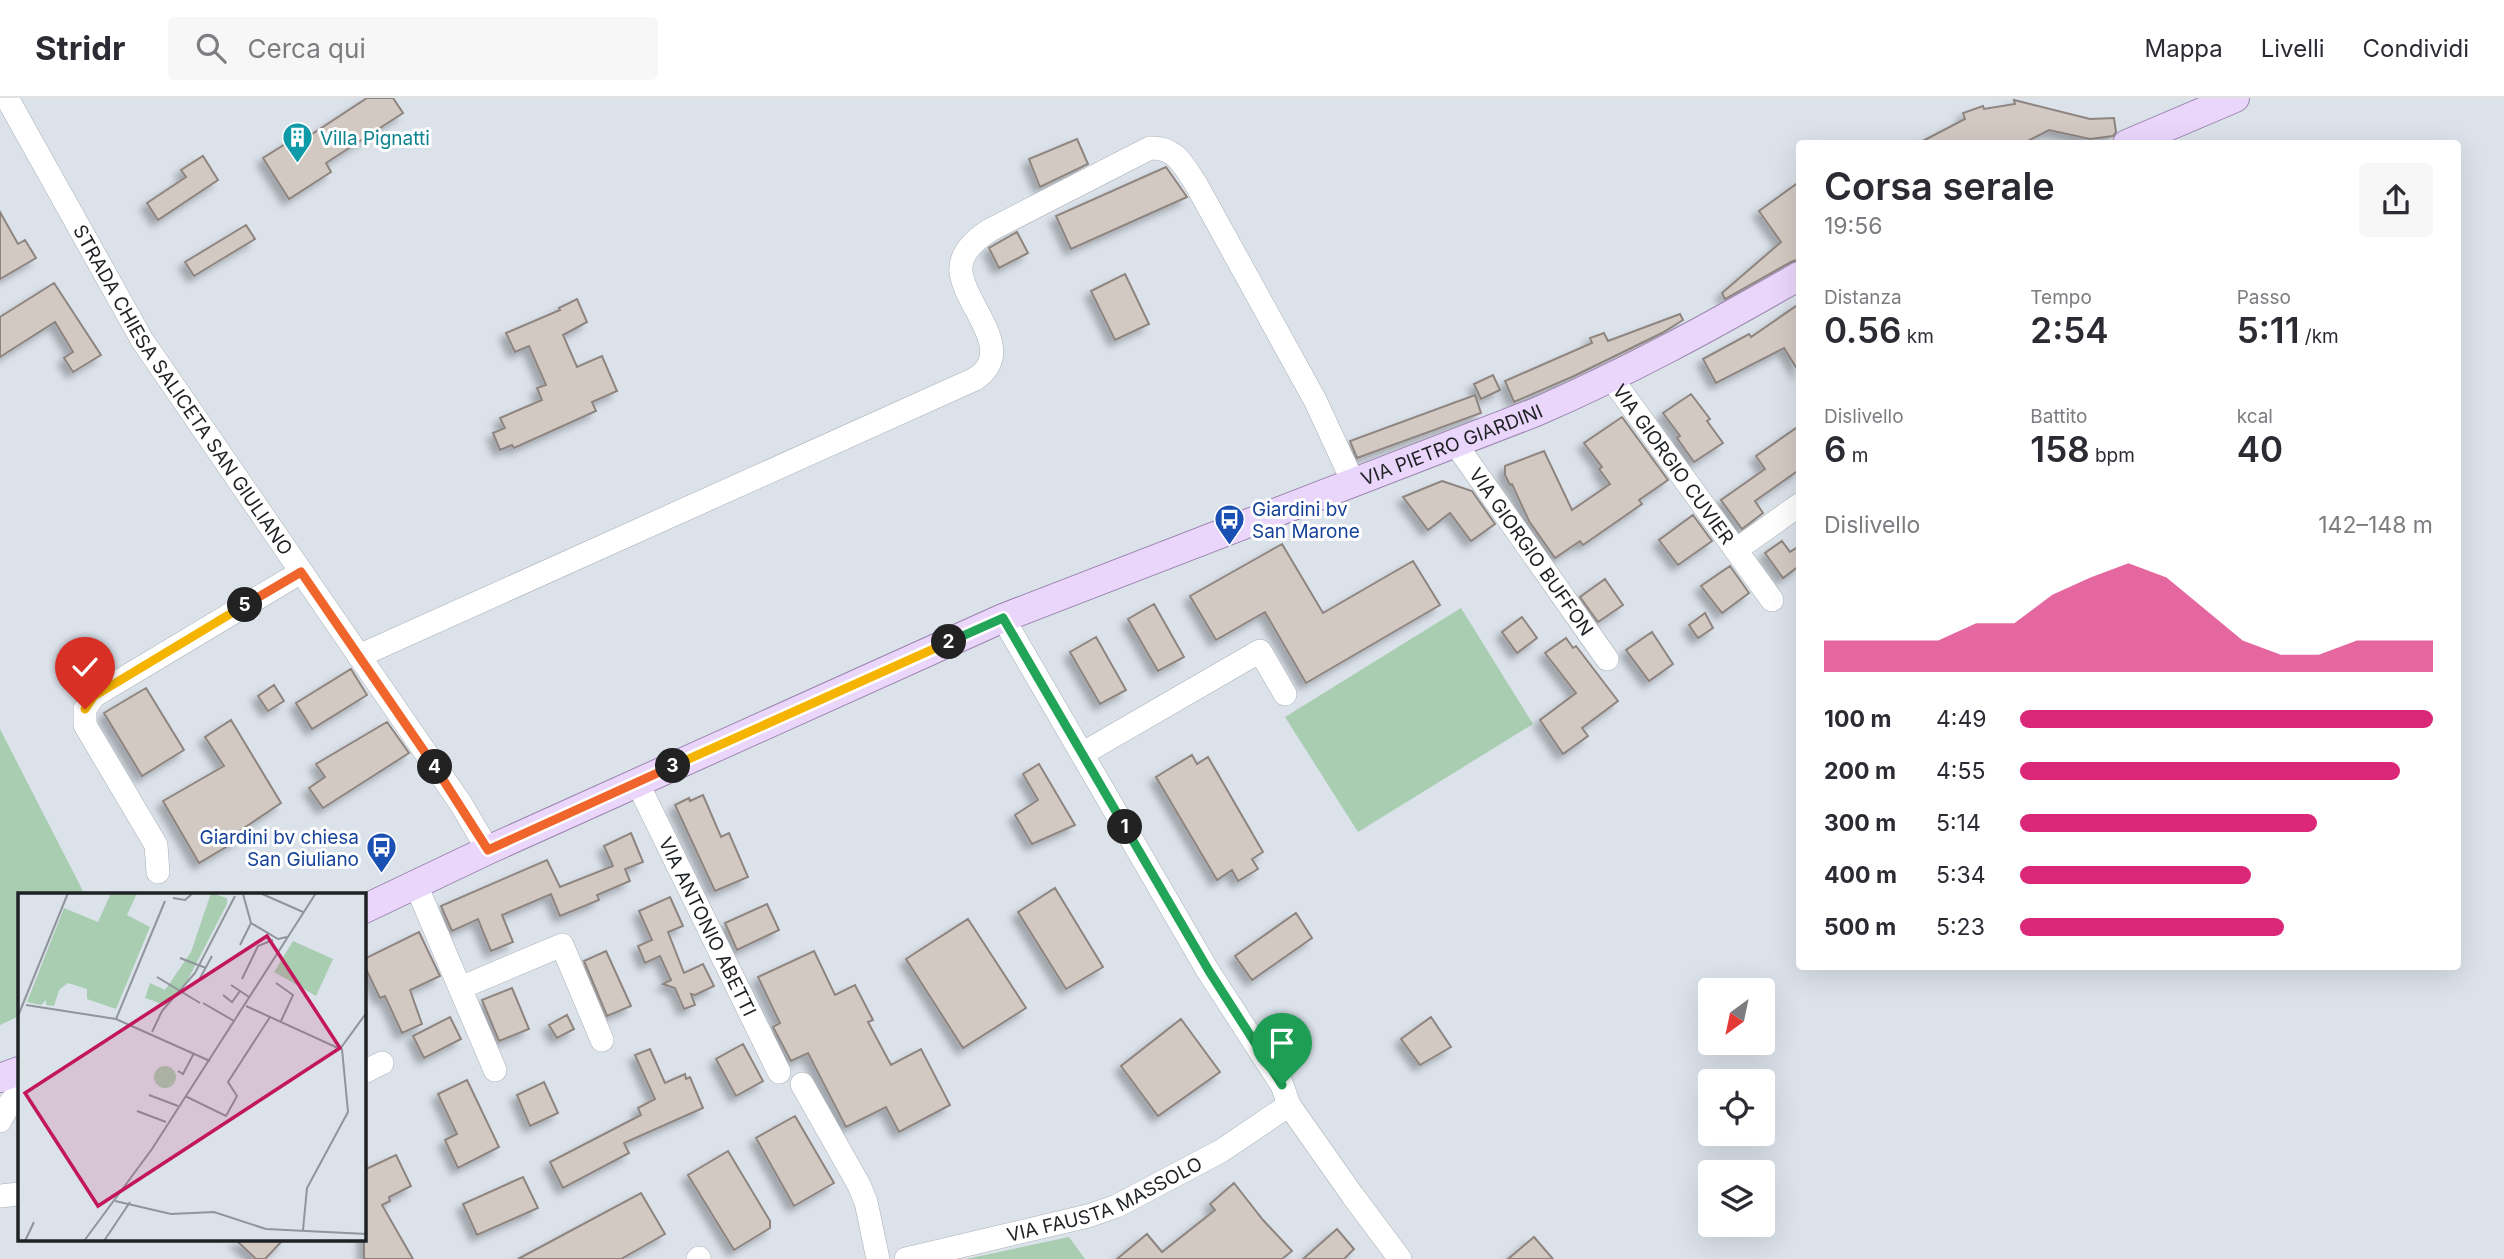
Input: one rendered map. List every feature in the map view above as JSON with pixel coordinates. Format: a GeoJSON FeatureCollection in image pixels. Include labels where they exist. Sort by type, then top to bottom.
{"type":"FeatureCollection","features":[{"type":"Feature","properties":{"kind":"main road"},"geometry":{"type":"LineString","coordinates":[[2136,140],[2235,98]]}},
{"type":"Feature","properties":{"kind":"main road","name":"VIA PIETRO GIARDINI"},"geometry":{"type":"LineString","coordinates":[[366,908],[637,782],[1003,618],[1536,412],[1612,379],[1682,343],[1796,278]]}},
{"type":"Feature","properties":{"kind":"main road"},"geometry":{"type":"LineString","coordinates":[[0,1079],[18,1070]]}},
{"type":"Feature","properties":{"kind":"street","name":"STRADA CHIESA SALICETA SAN GIULIANO"},"geometry":{"type":"LineString","coordinates":[[7,98],[142,341],[461,804],[488,850]]}},
{"type":"Feature","properties":{"kind":"street"},"geometry":{"type":"LineString","coordinates":[[359,656],[975,380],[985,373],[991,363],[991,345],[961,272],[964,257],[974,240],[1150,148],[1171,152],[1196,184],[1315,400],[1353,482]]}},
{"type":"Feature","properties":{"kind":"street","name":"VIA GIORGIO CUVIER"},"geometry":{"type":"LineString","coordinates":[[1612,379],[1772,600]]}},
{"type":"Feature","properties":{"kind":"street","name":"VIA GIORGIO BUFFON"},"geometry":{"type":"LineString","coordinates":[[1455,443],[1607,659]]}},
{"type":"Feature","properties":{"kind":"street","name":"VIA GIORGIO CUVIER"},"geometry":{"type":"LineString","coordinates":[[1736,550],[1796,507]]}},
{"type":"Feature","properties":{"kind":"street"},"geometry":{"type":"LineString","coordinates":[[159,872],[156,845],[85,725],[85,709],[94,696],[301,572]]}},
{"type":"Feature","properties":{"kind":"street"},"geometry":{"type":"LineString","coordinates":[[1003,618],[1209,971],[1282,1085],[1289,1104],[1400,1259]]}},
{"type":"Feature","properties":{"kind":"street"},"geometry":{"type":"LineString","coordinates":[[1082,754],[1260,652],[1285,694]]}},
{"type":"Feature","properties":{"kind":"street","name":"VIA ANTONIO ABETTI"},"geometry":{"type":"LineString","coordinates":[[637,782],[779,1072]]}},
{"type":"Feature","properties":{"kind":"street"},"geometry":{"type":"LineString","coordinates":[[416,885],[495,1070]]}},
{"type":"Feature","properties":{"kind":"street"},"geometry":{"type":"LineString","coordinates":[[460,988],[562,945],[602,1040]]}},
{"type":"Feature","properties":{"kind":"street"},"geometry":{"type":"LineString","coordinates":[[802,1084],[862,1194],[871,1221],[878,1259]]}},
{"type":"Feature","properties":{"kind":"street"},"geometry":{"type":"LineString","coordinates":[[0,1121],[18,1093]]}},
{"type":"Feature","properties":{"kind":"street","name":"VIA FAUSTA MASSOLO"},"geometry":{"type":"LineString","coordinates":[[906,1259],[1088,1216],[1117,1206],[1221,1152],[1289,1104]]}},
{"type":"Feature","properties":{"kind":"street"},"geometry":{"type":"LineString","coordinates":[[0,1196],[18,1194]]}},
{"type":"Feature","properties":{"kind":"green space"},"geometry":{"type":"Polygon","coordinates":[[[1461,608],[1533,724],[1358,832],[1285,717],[1461,608]]]}},
{"type":"Feature","properties":{"kind":"green space"},"geometry":{"type":"Polygon","coordinates":[[[0,729],[84,893],[18,893],[18,1016],[0,1025],[0,729]]]}},
{"type":"Feature","properties":{"kind":"green space"},"geometry":{"type":"Polygon","coordinates":[[[1069,1237],[1085,1259],[966,1259],[1069,1237]]]}},
{"type":"Feature","properties":{"kind":"building"},"geometry":{"type":"Polygon","coordinates":[[[367,98],[393,98],[403,113],[326,163],[331,172],[289,199],[263,158],[306,131],[309,136],[367,98]]]}},
{"type":"Feature","properties":{"kind":"building"},"geometry":{"type":"Polygon","coordinates":[[[2014,100],[2090,119],[2114,118],[2116,132],[2113,136],[2090,139],[2049,130],[2030,140],[1925,140],[1965,119],[1963,113],[1983,106],[1984,109],[2015,104],[2014,100]]]}},
{"type":"Feature","properties":{"kind":"building"},"geometry":{"type":"Polygon","coordinates":[[[1077,139],[1088,164],[1040,187],[1029,159],[1077,139]]]}},
{"type":"Feature","properties":{"kind":"building"},"geometry":{"type":"Polygon","coordinates":[[[203,156],[218,180],[158,220],[147,203],[186,177],[181,170],[203,156]]]}},
{"type":"Feature","properties":{"kind":"building"},"geometry":{"type":"Polygon","coordinates":[[[1166,167],[1187,197],[1071,249],[1056,216],[1166,167]]]}},
{"type":"Feature","properties":{"kind":"building"},"geometry":{"type":"Polygon","coordinates":[[[1796,184],[1796,260],[1725,299],[1722,293],[1781,242],[1759,211],[1796,184]]]}},
{"type":"Feature","properties":{"kind":"building"},"geometry":{"type":"Polygon","coordinates":[[[0,212],[18,244],[25,240],[36,258],[0,279],[0,212]]]}},
{"type":"Feature","properties":{"kind":"building"},"geometry":{"type":"Polygon","coordinates":[[[246,225],[255,239],[194,276],[185,262],[246,225]]]}},
{"type":"Feature","properties":{"kind":"building"},"geometry":{"type":"Polygon","coordinates":[[[1017,232],[1028,253],[999,268],[989,248],[1017,232]]]}},
{"type":"Feature","properties":{"kind":"building"},"geometry":{"type":"Polygon","coordinates":[[[1125,274],[1149,324],[1115,340],[1091,291],[1125,274]]]}},
{"type":"Feature","properties":{"kind":"building"},"geometry":{"type":"Polygon","coordinates":[[[54,283],[101,355],[73,372],[64,358],[73,352],[55,322],[0,357],[0,317],[54,283]]]}},
{"type":"Feature","properties":{"kind":"building"},"geometry":{"type":"Polygon","coordinates":[[[577,299],[587,322],[563,335],[577,367],[602,356],[617,391],[592,402],[596,411],[514,448],[512,445],[500,450],[493,433],[505,428],[500,418],[542,400],[537,388],[546,385],[529,346],[515,352],[506,333],[560,310],[559,308],[577,299]]]}},
{"type":"Feature","properties":{"kind":"building"},"geometry":{"type":"Polygon","coordinates":[[[1796,306],[1796,367],[1784,348],[1716,383],[1703,359],[1749,334],[1751,337],[1796,306]]]}},
{"type":"Feature","properties":{"kind":"building"},"geometry":{"type":"Polygon","coordinates":[[[1680,314],[1683,320],[1662,333],[1514,402],[1505,381],[1592,343],[1590,338],[1604,333],[1608,341],[1680,314]]]}},
{"type":"Feature","properties":{"kind":"building"},"geometry":{"type":"Polygon","coordinates":[[[1493,375],[1500,390],[1481,399],[1474,384],[1493,375]]]}},
{"type":"Feature","properties":{"kind":"building"},"geometry":{"type":"Polygon","coordinates":[[[1691,394],[1710,419],[1707,421],[1723,443],[1694,462],[1663,413],[1691,394]]]}},
{"type":"Feature","properties":{"kind":"building"},"geometry":{"type":"Polygon","coordinates":[[[1475,395],[1481,413],[1357,458],[1350,441],[1475,395]]]}},
{"type":"Feature","properties":{"kind":"building"},"geometry":{"type":"Polygon","coordinates":[[[1622,417],[1668,480],[1639,500],[1642,504],[1583,545],[1580,541],[1555,558],[1529,521],[1505,475],[1505,466],[1544,451],[1572,510],[1610,484],[1599,469],[1602,467],[1584,443],[1622,417]]]}},
{"type":"Feature","properties":{"kind":"building"},"geometry":{"type":"Polygon","coordinates":[[[1796,428],[1796,472],[1755,501],[1763,513],[1742,529],[1721,500],[1765,469],[1756,456],[1796,428]]]}},
{"type":"Feature","properties":{"kind":"building"},"geometry":{"type":"Polygon","coordinates":[[[1442,481],[1472,491],[1495,524],[1471,541],[1450,513],[1428,530],[1403,497],[1442,481]]]}},
{"type":"Feature","properties":{"kind":"building"},"geometry":{"type":"Polygon","coordinates":[[[1693,515],[1712,541],[1678,565],[1659,540],[1693,515]]]}},
{"type":"Feature","properties":{"kind":"building"},"geometry":{"type":"Polygon","coordinates":[[[1782,541],[1790,552],[1796,548],[1796,568],[1783,578],[1765,553],[1782,541]]]}},
{"type":"Feature","properties":{"kind":"building"},"geometry":{"type":"Polygon","coordinates":[[[1282,544],[1323,613],[1413,561],[1440,605],[1306,683],[1265,612],[1216,640],[1190,596],[1282,544]]]}},
{"type":"Feature","properties":{"kind":"building"},"geometry":{"type":"Polygon","coordinates":[[[1730,566],[1749,593],[1722,613],[1701,586],[1730,566]]]}},
{"type":"Feature","properties":{"kind":"building"},"geometry":{"type":"Polygon","coordinates":[[[1605,579],[1623,605],[1598,622],[1580,597],[1605,579]]]}},
{"type":"Feature","properties":{"kind":"building"},"geometry":{"type":"Polygon","coordinates":[[[1154,604],[1184,657],[1158,671],[1128,619],[1154,604]]]}},
{"type":"Feature","properties":{"kind":"building"},"geometry":{"type":"Polygon","coordinates":[[[1705,613],[1713,628],[1698,638],[1689,625],[1705,613]]]}},
{"type":"Feature","properties":{"kind":"building"},"geometry":{"type":"Polygon","coordinates":[[[1522,617],[1537,638],[1517,653],[1502,632],[1522,617]]]}},
{"type":"Feature","properties":{"kind":"building"},"geometry":{"type":"Polygon","coordinates":[[[1652,632],[1673,664],[1649,681],[1626,650],[1652,632]]]}},
{"type":"Feature","properties":{"kind":"building"},"geometry":{"type":"Polygon","coordinates":[[[1096,637],[1126,690],[1100,704],[1070,652],[1096,637]]]}},
{"type":"Feature","properties":{"kind":"building"},"geometry":{"type":"Polygon","coordinates":[[[1566,638],[1573,648],[1576,646],[1618,701],[1582,728],[1588,736],[1563,754],[1540,720],[1576,693],[1545,653],[1566,638]]]}},
{"type":"Feature","properties":{"kind":"building"},"geometry":{"type":"Polygon","coordinates":[[[351,669],[367,695],[312,729],[296,703],[351,669]]]}},
{"type":"Feature","properties":{"kind":"building"},"geometry":{"type":"Polygon","coordinates":[[[274,685],[284,701],[268,711],[258,696],[274,685]]]}},
{"type":"Feature","properties":{"kind":"building"},"geometry":{"type":"Polygon","coordinates":[[[146,688],[184,750],[142,776],[104,713],[146,688]]]}},
{"type":"Feature","properties":{"kind":"building"},"geometry":{"type":"Polygon","coordinates":[[[231,720],[281,803],[238,832],[241,838],[199,863],[163,801],[224,766],[205,737],[231,720]]]}},
{"type":"Feature","properties":{"kind":"building"},"geometry":{"type":"Polygon","coordinates":[[[387,722],[409,753],[323,808],[309,788],[325,777],[316,764],[387,722]]]}},
{"type":"Feature","properties":{"kind":"building"},"geometry":{"type":"Polygon","coordinates":[[[1192,755],[1197,764],[1208,757],[1263,852],[1252,859],[1258,869],[1238,881],[1232,870],[1217,880],[1156,777],[1192,755]]]}},
{"type":"Feature","properties":{"kind":"building"},"geometry":{"type":"Polygon","coordinates":[[[1039,764],[1075,825],[1032,844],[1015,815],[1038,800],[1023,774],[1039,764]]]}},
{"type":"Feature","properties":{"kind":"building"},"geometry":{"type":"Polygon","coordinates":[[[703,795],[721,837],[729,833],[748,877],[715,891],[675,805],[703,795]]]}},
{"type":"Feature","properties":{"kind":"building"},"geometry":{"type":"Polygon","coordinates":[[[631,833],[643,862],[625,869],[630,881],[597,895],[599,900],[560,916],[551,894],[502,915],[513,942],[491,951],[478,919],[452,931],[441,906],[547,860],[560,887],[613,866],[604,846],[631,833]]]}},
{"type":"Feature","properties":{"kind":"building"},"geometry":{"type":"Polygon","coordinates":[[[1055,888],[1103,967],[1066,989],[1018,912],[1055,888]]]}},
{"type":"Feature","properties":{"kind":"building"},"geometry":{"type":"Polygon","coordinates":[[[670,897],[683,926],[668,932],[684,973],[703,964],[714,986],[695,995],[691,994],[695,1005],[684,1009],[675,988],[663,984],[671,980],[660,956],[645,963],[638,946],[652,940],[639,911],[670,897]]]}},
{"type":"Feature","properties":{"kind":"building"},"geometry":{"type":"Polygon","coordinates":[[[767,904],[779,930],[737,950],[725,923],[767,904]]]}},
{"type":"Feature","properties":{"kind":"building"},"geometry":{"type":"Polygon","coordinates":[[[1296,913],[1312,938],[1252,980],[1235,956],[1296,913]]]}},
{"type":"Feature","properties":{"kind":"building"},"geometry":{"type":"Polygon","coordinates":[[[968,919],[1026,1008],[963,1048],[906,959],[968,919]]]}},
{"type":"Feature","properties":{"kind":"building"},"geometry":{"type":"Polygon","coordinates":[[[419,932],[440,976],[410,990],[422,1024],[402,1033],[385,996],[380,998],[366,969],[366,958],[419,932]]]}},
{"type":"Feature","properties":{"kind":"building"},"geometry":{"type":"Polygon","coordinates":[[[606,951],[631,1006],[607,1016],[584,961],[606,951]]]}},
{"type":"Feature","properties":{"kind":"building"},"geometry":{"type":"Polygon","coordinates":[[[814,951],[835,995],[855,985],[873,1020],[868,1022],[891,1065],[921,1049],[950,1105],[899,1132],[886,1107],[846,1127],[808,1053],[791,1061],[773,1027],[780,1023],[758,977],[814,951]]]}},
{"type":"Feature","properties":{"kind":"building"},"geometry":{"type":"Polygon","coordinates":[[[512,988],[529,1029],[499,1041],[482,1000],[512,988]]]}},
{"type":"Feature","properties":{"kind":"building"},"geometry":{"type":"Polygon","coordinates":[[[567,1015],[574,1029],[557,1038],[549,1025],[567,1015]]]}},
{"type":"Feature","properties":{"kind":"building"},"geometry":{"type":"Polygon","coordinates":[[[450,1017],[461,1039],[424,1058],[413,1036],[450,1017]]]}},
{"type":"Feature","properties":{"kind":"building"},"geometry":{"type":"Polygon","coordinates":[[[1431,1017],[1451,1047],[1420,1065],[1401,1039],[1431,1017]]]}},
{"type":"Feature","properties":{"kind":"building"},"geometry":{"type":"Polygon","coordinates":[[[1181,1019],[1220,1072],[1158,1116],[1121,1066],[1181,1019]]]}},
{"type":"Feature","properties":{"kind":"building"},"geometry":{"type":"Polygon","coordinates":[[[743,1044],[763,1081],[736,1096],[716,1059],[743,1044]]]}},
{"type":"Feature","properties":{"kind":"building"},"geometry":{"type":"Polygon","coordinates":[[[650,1049],[665,1083],[685,1074],[686,1079],[690,1077],[703,1108],[624,1143],[629,1153],[563,1188],[550,1162],[641,1115],[638,1108],[655,1099],[635,1055],[650,1049]]]}},
{"type":"Feature","properties":{"kind":"building"},"geometry":{"type":"Polygon","coordinates":[[[467,1080],[499,1147],[458,1168],[445,1140],[457,1134],[438,1094],[467,1080]]]}},
{"type":"Feature","properties":{"kind":"building"},"geometry":{"type":"Polygon","coordinates":[[[544,1082],[558,1113],[530,1126],[517,1095],[544,1082]]]}},
{"type":"Feature","properties":{"kind":"building"},"geometry":{"type":"Polygon","coordinates":[[[795,1116],[834,1183],[794,1206],[756,1138],[795,1116]]]}},
{"type":"Feature","properties":{"kind":"building"},"geometry":{"type":"Polygon","coordinates":[[[728,1151],[770,1221],[770,1228],[734,1250],[688,1175],[728,1151]]]}},
{"type":"Feature","properties":{"kind":"building"},"geometry":{"type":"Polygon","coordinates":[[[396,1155],[411,1186],[389,1197],[390,1201],[382,1205],[413,1259],[364,1259],[366,1169],[396,1155]]]}},
{"type":"Feature","properties":{"kind":"building"},"geometry":{"type":"Polygon","coordinates":[[[523,1177],[538,1208],[477,1235],[463,1204],[523,1177]]]}},
{"type":"Feature","properties":{"kind":"building"},"geometry":{"type":"Polygon","coordinates":[[[1234,1183],[1292,1251],[1282,1259],[1117,1259],[1147,1234],[1162,1252],[1215,1210],[1210,1204],[1234,1183]]]}},
{"type":"Feature","properties":{"kind":"building"},"geometry":{"type":"Polygon","coordinates":[[[641,1193],[665,1234],[621,1259],[518,1259],[641,1193]]]}},
{"type":"Feature","properties":{"kind":"building"},"geometry":{"type":"Polygon","coordinates":[[[1337,1229],[1354,1249],[1344,1259],[1303,1259],[1337,1229]]]}},
{"type":"Feature","properties":{"kind":"building"},"geometry":{"type":"Polygon","coordinates":[[[1534,1237],[1553,1259],[1508,1259],[1534,1237]]]}},
{"type":"Feature","properties":{"kind":"building"},"geometry":{"type":"Polygon","coordinates":[[[238,1242],[281,1242],[265,1259],[256,1259],[238,1242]]]}},
{"type":"Feature","properties":{"kind":"place","name":"Villa Pignatti"},"geometry":{"type":"Point","coordinates":[297,165]}},
{"type":"Feature","properties":{"kind":"place","name":"Giardini bv San Marone"},"geometry":{"type":"Point","coordinates":[1229,547]}},
{"type":"Feature","properties":{"kind":"place","name":"Giardini bv chiesa San Giuliano"},"geometry":{"type":"Point","coordinates":[382,875]}},
{"type":"Feature","properties":{"kind":"route"},"geometry":{"type":"LineString","coordinates":[[85,709],[94,696],[301,572],[461,804],[488,850],[1003,618],[1209,971],[1282,1085]]}}]}
